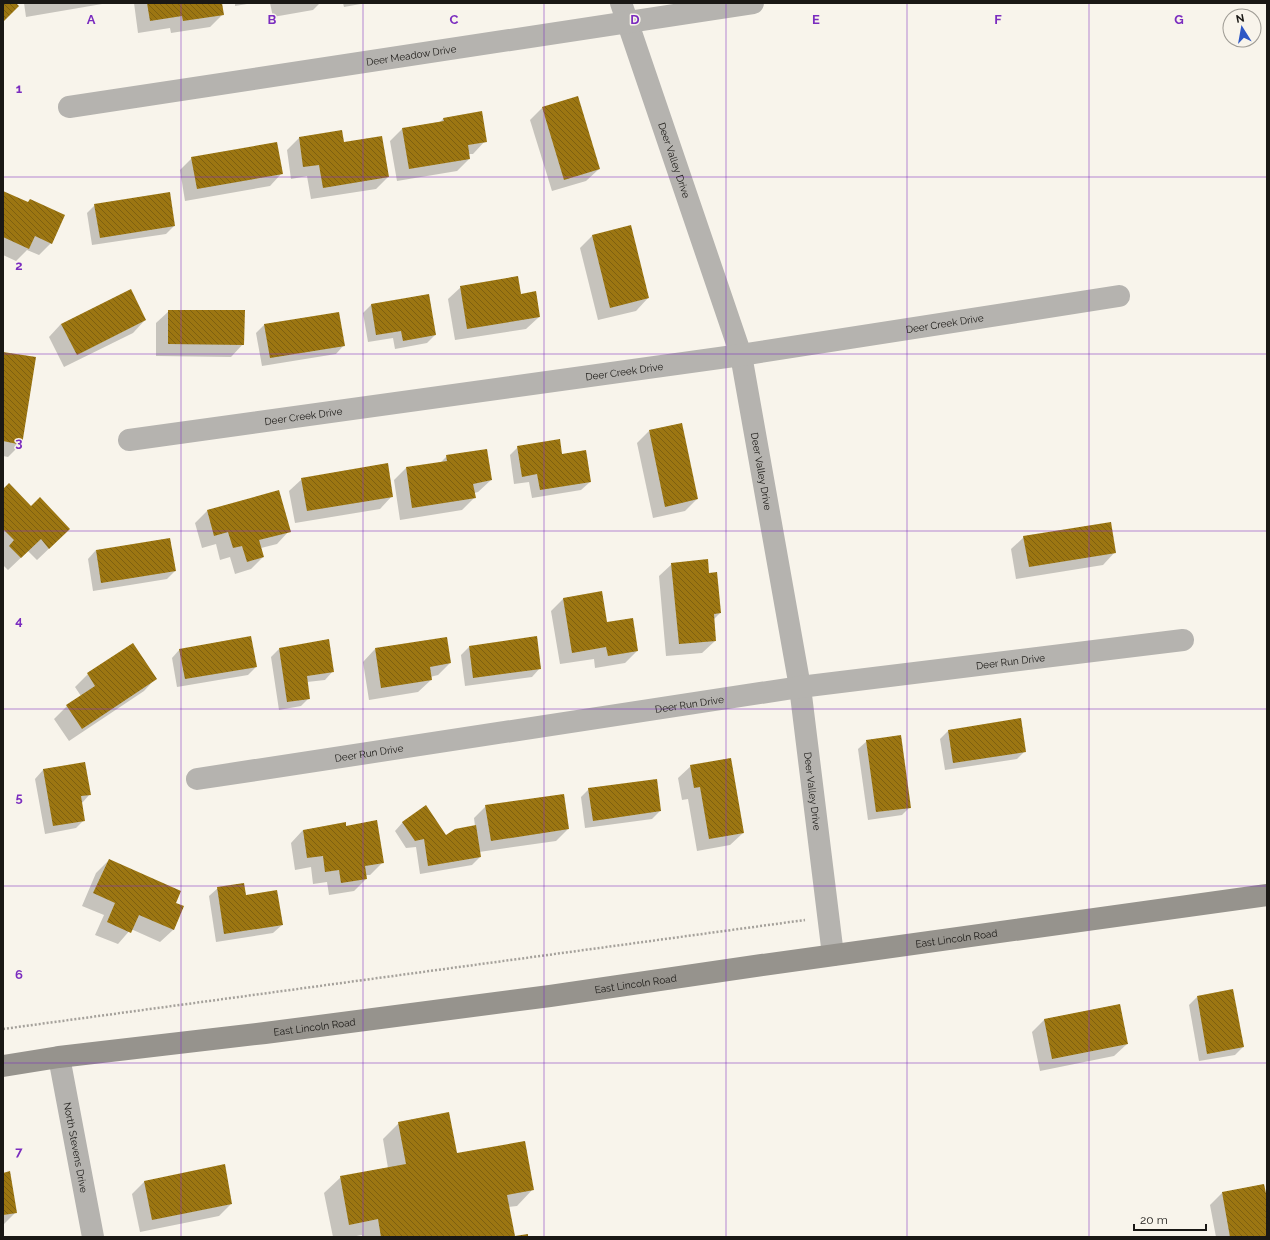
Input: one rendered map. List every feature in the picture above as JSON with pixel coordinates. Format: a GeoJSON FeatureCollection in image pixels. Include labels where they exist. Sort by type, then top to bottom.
{"type":"FeatureCollection","features":[{"type":"Feature","properties":{"kind":"main road","name":"East Lincoln Road"},"geometry":{"type":"LineString","coordinates":[[3,1066],[59,1057],[265,1033],[550,996],[1267,895]]}},
{"type":"Feature","properties":{"kind":"street","name":"Deer Meadow Drive"},"geometry":{"type":"LineString","coordinates":[[69,107],[624,12],[753,3]]}},
{"type":"Feature","properties":{"kind":"street","name":"Deer Valley Drive"},"geometry":{"type":"LineString","coordinates":[[624,12],[740,355],[800,687],[833,955]]}},
{"type":"Feature","properties":{"kind":"street","name":"Deer Creek Drive"},"geometry":{"type":"LineString","coordinates":[[129,440],[740,355],[1119,296]]}},
{"type":"Feature","properties":{"kind":"street","name":"Deer Run Drive"},"geometry":{"type":"LineString","coordinates":[[197,779],[800,687],[1183,640]]}},
{"type":"Feature","properties":{"kind":"street","name":"North Stevens Drive"},"geometry":{"type":"LineString","coordinates":[[59,1057],[93,1237]]}},
{"type":"Feature","properties":{"kind":"path"},"geometry":{"type":"LineString","coordinates":[[3,1029],[829,917]]}},
{"type":"Feature","properties":{"kind":"building"},"geometry":{"type":"Polygon","coordinates":[[[3,3],[16,3],[19,6],[3,22],[3,3]]]}},
{"type":"Feature","properties":{"kind":"building"},"geometry":{"type":"Polygon","coordinates":[[[147,3],[222,3],[224,15],[183,21],[182,16],[150,21],[147,3]]]}},
{"type":"Feature","properties":{"kind":"building"},"geometry":{"type":"Polygon","coordinates":[[[578,96],[600,169],[564,180],[542,107],[578,96]]]}},
{"type":"Feature","properties":{"kind":"building"},"geometry":{"type":"Polygon","coordinates":[[[482,111],[487,142],[468,145],[470,159],[409,169],[402,128],[444,121],[443,118],[482,111]]]}},
{"type":"Feature","properties":{"kind":"building"},"geometry":{"type":"Polygon","coordinates":[[[342,130],[344,142],[382,136],[389,177],[323,188],[319,165],[303,167],[299,137],[342,130]]]}},
{"type":"Feature","properties":{"kind":"building"},"geometry":{"type":"Polygon","coordinates":[[[277,142],[283,174],[197,189],[191,157],[277,142]]]}},
{"type":"Feature","properties":{"kind":"building"},"geometry":{"type":"Polygon","coordinates":[[[3,191],[28,202],[30,199],[65,215],[52,244],[35,236],[29,249],[3,237],[3,191]]]}},
{"type":"Feature","properties":{"kind":"building"},"geometry":{"type":"Polygon","coordinates":[[[170,192],[175,226],[100,238],[94,204],[170,192]]]}},
{"type":"Feature","properties":{"kind":"building"},"geometry":{"type":"Polygon","coordinates":[[[631,225],[649,298],[610,308],[592,235],[631,225]]]}},
{"type":"Feature","properties":{"kind":"building"},"geometry":{"type":"Polygon","coordinates":[[[518,276],[521,294],[536,291],[540,317],[467,329],[460,286],[518,276]]]}},
{"type":"Feature","properties":{"kind":"building"},"geometry":{"type":"Polygon","coordinates":[[[131,289],[146,320],[77,355],[61,324],[131,289]]]}},
{"type":"Feature","properties":{"kind":"building"},"geometry":{"type":"Polygon","coordinates":[[[429,294],[436,335],[403,341],[401,331],[376,335],[371,304],[429,294]]]}},
{"type":"Feature","properties":{"kind":"building"},"geometry":{"type":"Polygon","coordinates":[[[168,310],[245,310],[244,345],[168,344],[168,310]]]}},
{"type":"Feature","properties":{"kind":"building"},"geometry":{"type":"Polygon","coordinates":[[[339,312],[345,346],[270,358],[264,324],[339,312]]]}},
{"type":"Feature","properties":{"kind":"building"},"geometry":{"type":"Polygon","coordinates":[[[3,352],[36,357],[22,445],[3,441],[3,352]]]}},
{"type":"Feature","properties":{"kind":"building"},"geometry":{"type":"Polygon","coordinates":[[[682,423],[698,499],[665,507],[649,430],[682,423]]]}},
{"type":"Feature","properties":{"kind":"building"},"geometry":{"type":"Polygon","coordinates":[[[560,439],[562,454],[586,450],[591,482],[540,490],[537,474],[522,477],[517,446],[560,439]]]}},
{"type":"Feature","properties":{"kind":"building"},"geometry":{"type":"Polygon","coordinates":[[[487,449],[492,480],[473,484],[476,498],[412,508],[406,467],[447,461],[446,455],[487,449]]]}},
{"type":"Feature","properties":{"kind":"building"},"geometry":{"type":"Polygon","coordinates":[[[388,463],[393,497],[307,511],[301,478],[388,463]]]}},
{"type":"Feature","properties":{"kind":"building"},"geometry":{"type":"Polygon","coordinates":[[[9,483],[31,506],[40,497],[70,529],[49,549],[41,539],[21,558],[9,546],[14,540],[3,529],[3,489],[9,483]]]}},
{"type":"Feature","properties":{"kind":"building"},"geometry":{"type":"Polygon","coordinates":[[[279,490],[291,532],[259,540],[264,557],[247,562],[242,546],[233,548],[228,532],[214,536],[207,510],[279,490]]]}},
{"type":"Feature","properties":{"kind":"building"},"geometry":{"type":"Polygon","coordinates":[[[1111,522],[1116,553],[1029,567],[1023,536],[1111,522]]]}},
{"type":"Feature","properties":{"kind":"building"},"geometry":{"type":"Polygon","coordinates":[[[170,538],[176,571],[101,583],[96,550],[170,538]]]}},
{"type":"Feature","properties":{"kind":"building"},"geometry":{"type":"Polygon","coordinates":[[[708,559],[709,573],[717,572],[721,613],[714,614],[716,641],[679,644],[671,563],[708,559]]]}},
{"type":"Feature","properties":{"kind":"building"},"geometry":{"type":"Polygon","coordinates":[[[602,591],[607,622],[633,618],[638,651],[608,656],[606,647],[572,653],[563,598],[602,591]]]}},
{"type":"Feature","properties":{"kind":"building"},"geometry":{"type":"Polygon","coordinates":[[[251,636],[257,667],[185,679],[179,649],[251,636]]]}},
{"type":"Feature","properties":{"kind":"building"},"geometry":{"type":"Polygon","coordinates":[[[537,636],[541,669],[473,678],[469,646],[537,636]]]}},
{"type":"Feature","properties":{"kind":"building"},"geometry":{"type":"Polygon","coordinates":[[[447,637],[451,663],[430,667],[432,680],[381,688],[375,648],[447,637]]]}},
{"type":"Feature","properties":{"kind":"building"},"geometry":{"type":"Polygon","coordinates":[[[329,639],[334,672],[307,676],[310,699],[287,702],[279,648],[329,639]]]}},
{"type":"Feature","properties":{"kind":"building"},"geometry":{"type":"Polygon","coordinates":[[[133,643],[157,679],[82,729],[66,705],[95,686],[87,673],[133,643]]]}},
{"type":"Feature","properties":{"kind":"building"},"geometry":{"type":"Polygon","coordinates":[[[1021,718],[1026,752],[953,763],[948,730],[1021,718]]]}},
{"type":"Feature","properties":{"kind":"building"},"geometry":{"type":"Polygon","coordinates":[[[901,735],[911,808],[876,812],[866,740],[901,735]]]}},
{"type":"Feature","properties":{"kind":"building"},"geometry":{"type":"Polygon","coordinates":[[[731,758],[744,833],[709,839],[700,787],[694,788],[690,765],[731,758]]]}},
{"type":"Feature","properties":{"kind":"building"},"geometry":{"type":"Polygon","coordinates":[[[85,762],[91,795],[81,796],[85,821],[53,826],[43,769],[85,762]]]}},
{"type":"Feature","properties":{"kind":"building"},"geometry":{"type":"Polygon","coordinates":[[[657,779],[661,811],[593,821],[588,788],[657,779]]]}},
{"type":"Feature","properties":{"kind":"building"},"geometry":{"type":"Polygon","coordinates":[[[564,794],[569,829],[491,841],[485,805],[564,794]]]}},
{"type":"Feature","properties":{"kind":"building"},"geometry":{"type":"Polygon","coordinates":[[[426,805],[446,835],[455,829],[476,825],[481,857],[428,866],[424,839],[415,841],[402,822],[426,805]]]}},
{"type":"Feature","properties":{"kind":"building"},"geometry":{"type":"Polygon","coordinates":[[[377,820],[384,863],[365,866],[367,879],[341,883],[339,870],[325,872],[323,856],[307,858],[303,830],[346,822],[346,826],[377,820]]]}},
{"type":"Feature","properties":{"kind":"building"},"geometry":{"type":"Polygon","coordinates":[[[109,859],[181,891],[176,903],[184,906],[174,930],[139,915],[131,933],[107,922],[115,903],[93,893],[109,859]]]}},
{"type":"Feature","properties":{"kind":"building"},"geometry":{"type":"Polygon","coordinates":[[[244,883],[246,895],[277,890],[283,925],[224,934],[217,887],[244,883]]]}},
{"type":"Feature","properties":{"kind":"building"},"geometry":{"type":"Polygon","coordinates":[[[1233,989],[1244,1047],[1207,1054],[1197,996],[1233,989]]]}},
{"type":"Feature","properties":{"kind":"building"},"geometry":{"type":"Polygon","coordinates":[[[1120,1004],[1128,1044],[1052,1059],[1044,1019],[1120,1004]]]}},
{"type":"Feature","properties":{"kind":"building"},"geometry":{"type":"Polygon","coordinates":[[[449,1112],[457,1153],[525,1141],[534,1190],[507,1195],[515,1236],[528,1234],[528,1237],[381,1237],[378,1219],[349,1225],[340,1176],[406,1164],[398,1122],[449,1112]]]}},
{"type":"Feature","properties":{"kind":"building"},"geometry":{"type":"Polygon","coordinates":[[[225,1164],[232,1204],[152,1220],[144,1181],[225,1164]]]}},
{"type":"Feature","properties":{"kind":"building"},"geometry":{"type":"Polygon","coordinates":[[[10,1171],[17,1213],[3,1215],[3,1173],[10,1171]]]}},
{"type":"Feature","properties":{"kind":"building"},"geometry":{"type":"Polygon","coordinates":[[[1264,1184],[1267,1198],[1267,1237],[1230,1237],[1222,1192],[1264,1184]]]}}]}
